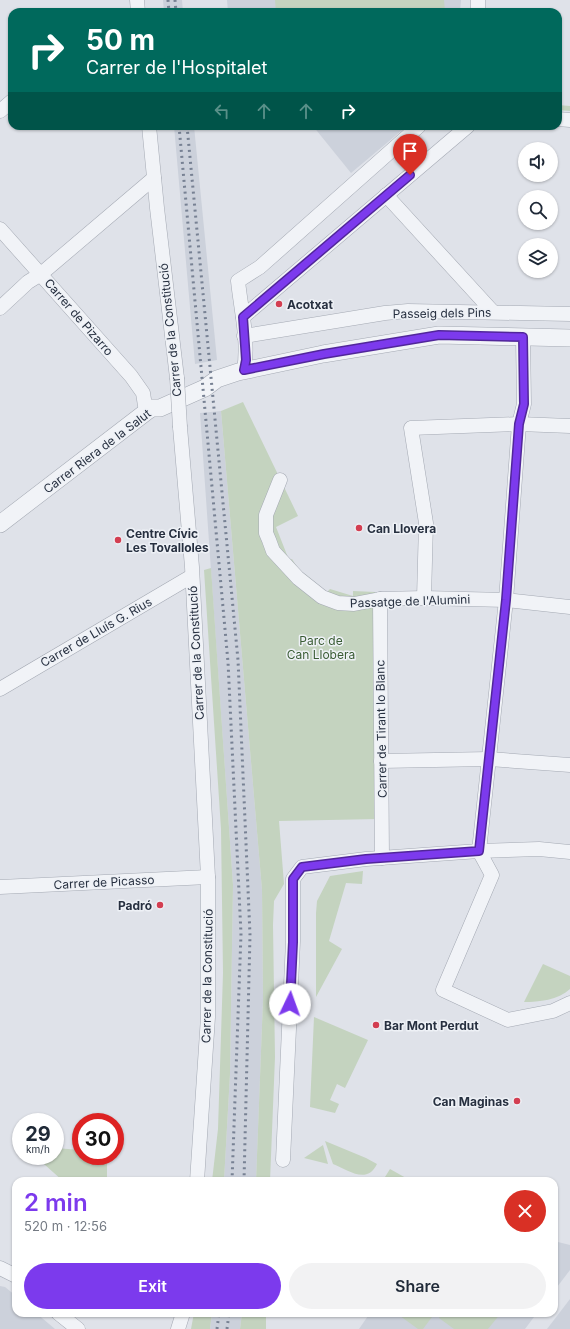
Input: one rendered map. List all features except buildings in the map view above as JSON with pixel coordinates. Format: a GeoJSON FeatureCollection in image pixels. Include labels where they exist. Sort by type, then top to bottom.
{"type":"FeatureCollection","features":[{"type":"Feature","properties":{"kind":"street"},"geometry":{"type":"LineString","coordinates":[[0,111],[8,104]]}},
{"type":"Feature","properties":{"kind":"street","name":"Carrer de la Constitució"},"geometry":{"type":"LineString","coordinates":[[149,130],[169,317],[177,378],[192,576],[208,877],[208,1017],[197,1177]]}},
{"type":"Feature","properties":{"kind":"street"},"geometry":{"type":"LineString","coordinates":[[244,370],[246,360],[243,317],[238,281],[260,267],[414,130]]}},
{"type":"Feature","properties":{"kind":"street"},"geometry":{"type":"LineString","coordinates":[[243,317],[463,130]]}},
{"type":"Feature","properties":{"kind":"street"},"geometry":{"type":"LineString","coordinates":[[0,308],[28,282],[41,274],[154,178]]}},
{"type":"Feature","properties":{"kind":"street"},"geometry":{"type":"LineString","coordinates":[[386,195],[493,312]]}},
{"type":"Feature","properties":{"kind":"street","name":"Carrer de Pizarro"},"geometry":{"type":"LineString","coordinates":[[0,228],[131,376],[143,393],[146,412]]}},
{"type":"Feature","properties":{"kind":"street","name":"Passeig dels Pins"},"geometry":{"type":"LineString","coordinates":[[244,336],[385,313],[408,311],[570,314]]}},
{"type":"Feature","properties":{"kind":"street","name":"Passeig dels Pins"},"geometry":{"type":"LineString","coordinates":[[244,370],[324,354],[439,335],[570,338]]}},
{"type":"Feature","properties":{"kind":"street"},"geometry":{"type":"LineString","coordinates":[[523,337],[524,404],[519,424],[506,600],[479,851],[492,875],[443,990],[508,1020],[553,1011],[570,1003]]}},
{"type":"Feature","properties":{"kind":"street","name":"Carrer Riera de la Salut"},"geometry":{"type":"LineString","coordinates":[[0,524],[152,408],[160,408],[205,388],[217,379],[244,370]]}},
{"type":"Feature","properties":{"kind":"street"},"geometry":{"type":"LineString","coordinates":[[424,598],[426,523],[411,428],[519,424],[570,426]]}},
{"type":"Feature","properties":{"kind":"street","name":"Passatge de l'Alumini"},"geometry":{"type":"LineString","coordinates":[[280,480],[266,515],[266,533],[273,551],[298,578],[322,597],[338,602],[354,604],[380,600],[424,598],[506,600],[570,607]]}},
{"type":"Feature","properties":{"kind":"street","name":"Carrer de Lluís G. Rius"},"geometry":{"type":"LineString","coordinates":[[0,689],[192,576]]}},
{"type":"Feature","properties":{"kind":"street","name":"Carrer de Tirant lo Blanc"},"geometry":{"type":"LineString","coordinates":[[380,600],[382,858]]}},
{"type":"Feature","properties":{"kind":"street"},"geometry":{"type":"LineString","coordinates":[[381,761],[489,759],[570,765]]}},
{"type":"Feature","properties":{"kind":"street"},"geometry":{"type":"LineString","coordinates":[[283,1160],[293,942],[293,879],[302,867],[382,858],[479,851],[539,849],[570,852]]}},
{"type":"Feature","properties":{"kind":"street","name":"Carrer de Picasso"},"geometry":{"type":"LineString","coordinates":[[0,887],[208,877]]}},
{"type":"Feature","properties":{"kind":"street"},"geometry":{"type":"LineString","coordinates":[[0,1268],[12,1274]]}},
{"type":"Feature","properties":{"kind":"street"},"geometry":{"type":"LineString","coordinates":[[63,1317],[78,1329]]}},
{"type":"Feature","properties":{"kind":"street"},"geometry":{"type":"LineString","coordinates":[[178,1329],[182,1317]]}},
{"type":"Feature","properties":{"kind":"shaded area"},"geometry":{"type":"Polygon","coordinates":[[[163,0],[182,0],[183,8],[164,8],[163,0]]]}},
{"type":"Feature","properties":{"kind":"shaded area"},"geometry":{"type":"Polygon","coordinates":[[[227,0],[461,0],[460,8],[228,8],[227,0]]]}},
{"type":"Feature","properties":{"kind":"shaded area"},"geometry":{"type":"Polygon","coordinates":[[[174,130],[194,130],[217,360],[195,364],[174,130]]]}},
{"type":"Feature","properties":{"kind":"shaded area"},"geometry":{"type":"Polygon","coordinates":[[[316,130],[402,130],[351,173],[316,130]]]}},
{"type":"Feature","properties":{"kind":"shaded area"},"geometry":{"type":"Polygon","coordinates":[[[221,411],[262,890],[263,999],[256,1177],[224,1177],[230,1074],[233,885],[200,413],[221,411]]]}},
{"type":"Feature","properties":{"kind":"shaded area"},"geometry":{"type":"Polygon","coordinates":[[[558,1242],[570,1245],[570,1270],[558,1286],[558,1242]]]}},
{"type":"Feature","properties":{"kind":"shaded area"},"geometry":{"type":"Polygon","coordinates":[[[0,1286],[5,1287],[12,1293],[12,1317],[41,1317],[55,1329],[0,1329],[0,1286]]]}},
{"type":"Feature","properties":{"kind":"shaded area"},"geometry":{"type":"Polygon","coordinates":[[[570,1299],[570,1329],[547,1329],[556,1317],[558,1317],[558,1315],[570,1299]]]}},
{"type":"Feature","properties":{"kind":"shaded area"},"geometry":{"type":"Polygon","coordinates":[[[212,1317],[242,1317],[240,1329],[210,1329],[212,1317]]]}},
{"type":"Feature","properties":{"kind":"shaded area"},"geometry":{"type":"Polygon","coordinates":[[[367,1317],[534,1317],[525,1329],[359,1329],[367,1317]]]}},
{"type":"Feature","properties":{"kind":"green space"},"geometry":{"type":"Polygon","coordinates":[[[275,0],[444,0],[445,8],[276,8],[275,0]]]}},
{"type":"Feature","properties":{"kind":"green space"},"geometry":{"type":"Polygon","coordinates":[[[562,105],[570,106],[570,111],[562,110],[562,105]]]}},
{"type":"Feature","properties":{"kind":"green space","name":"Parc de Can Llobera"},"geometry":{"type":"Polygon","coordinates":[[[243,402],[298,516],[276,527],[289,560],[292,559],[302,575],[305,574],[327,592],[330,589],[353,596],[353,591],[375,592],[378,819],[279,821],[284,884],[274,901],[275,1057],[270,1177],[256,1177],[263,999],[262,890],[221,411],[243,402]]]}},
{"type":"Feature","properties":{"kind":"green space"},"geometry":{"type":"Polygon","coordinates":[[[211,568],[233,885],[230,1074],[224,1177],[212,1177],[218,1129],[223,973],[221,829],[204,570],[211,568]]]}},
{"type":"Feature","properties":{"kind":"green space"},"geometry":{"type":"Polygon","coordinates":[[[363,871],[362,884],[346,883],[329,941],[342,949],[316,997],[317,901],[330,876],[363,871]]]}},
{"type":"Feature","properties":{"kind":"green space"},"geometry":{"type":"Polygon","coordinates":[[[543,964],[570,976],[570,989],[554,998],[536,1002],[524,1002],[543,964]]]}},
{"type":"Feature","properties":{"kind":"green space"},"geometry":{"type":"Polygon","coordinates":[[[314,1017],[368,1040],[345,1088],[337,1084],[330,1100],[339,1104],[335,1113],[310,1107],[314,1017]]]}},
{"type":"Feature","properties":{"kind":"green space"},"geometry":{"type":"Polygon","coordinates":[[[325,1141],[377,1164],[368,1174],[363,1175],[351,1172],[333,1164],[325,1141]]]}},
{"type":"Feature","properties":{"kind":"green space"},"geometry":{"type":"Polygon","coordinates":[[[323,1145],[328,1164],[304,1158],[323,1145]]]}},
{"type":"Feature","properties":{"kind":"green space"},"geometry":{"type":"Polygon","coordinates":[[[64,1149],[72,1149],[72,1165],[107,1165],[107,1177],[59,1177],[45,1165],[64,1165],[64,1149]]]}},
{"type":"Feature","properties":{"kind":"green space"},"geometry":{"type":"Polygon","coordinates":[[[390,1169],[404,1177],[385,1177],[390,1169]]]}},
{"type":"Feature","properties":{"kind":"green space"},"geometry":{"type":"Polygon","coordinates":[[[193,1317],[212,1317],[210,1329],[191,1329],[193,1317]]]}},
{"type":"Feature","properties":{"kind":"green space"},"geometry":{"type":"Polygon","coordinates":[[[242,1317],[266,1317],[266,1329],[240,1329],[242,1317]]]}},
{"type":"Feature","properties":{"kind":"green space"},"geometry":{"type":"Polygon","coordinates":[[[402,1317],[432,1317],[423,1329],[418,1329],[402,1317]]]}},
{"type":"Feature","properties":{"kind":"green space"},"geometry":{"type":"Polygon","coordinates":[[[498,1317],[488,1329],[454,1329],[439,1318],[498,1317]]]}},
{"type":"Feature","properties":{"kind":"railway"},"geometry":{"type":"LineString","coordinates":[[168,0],[169,8]]}},
{"type":"Feature","properties":{"kind":"railway"},"geometry":{"type":"LineString","coordinates":[[175,0],[176,8]]}},
{"type":"Feature","properties":{"kind":"railway"},"geometry":{"type":"LineString","coordinates":[[179,130],[228,662],[241,934],[232,1177]]}},
{"type":"Feature","properties":{"kind":"railway"},"geometry":{"type":"LineString","coordinates":[[187,130],[238,660],[250,935],[244,1177]]}},
{"type":"Feature","properties":{"kind":"railway"},"geometry":{"type":"LineString","coordinates":[[217,1329],[218,1317]]}},
{"type":"Feature","properties":{"kind":"railway"},"geometry":{"type":"LineString","coordinates":[[227,1329],[228,1317]]}},
{"type":"Feature","properties":{"kind":"place","name":"Acotxat"},"geometry":{"type":"Point","coordinates":[279,304]}},
{"type":"Feature","properties":{"kind":"place","name":"Can Llovera"},"geometry":{"type":"Point","coordinates":[359,528]}},
{"type":"Feature","properties":{"kind":"place","name":"Centre Cívic Les Tovalloles"},"geometry":{"type":"Point","coordinates":[118,540]}},
{"type":"Feature","properties":{"kind":"place","name":"Padró"},"geometry":{"type":"Point","coordinates":[160,905]}},
{"type":"Feature","properties":{"kind":"place","name":"Bar Mont Perdut"},"geometry":{"type":"Point","coordinates":[376,1025]}},
{"type":"Feature","properties":{"kind":"place","name":"Can Maginas"},"geometry":{"type":"Point","coordinates":[517,1101]}},
{"type":"Feature","properties":{"kind":"route"},"geometry":{"type":"LineString","coordinates":[[290,1004],[294,904],[293,879],[302,867],[366,859],[479,851],[506,600],[519,424],[524,404],[523,337],[439,335],[324,354],[244,370],[246,360],[243,317],[410,175]]}}]}
